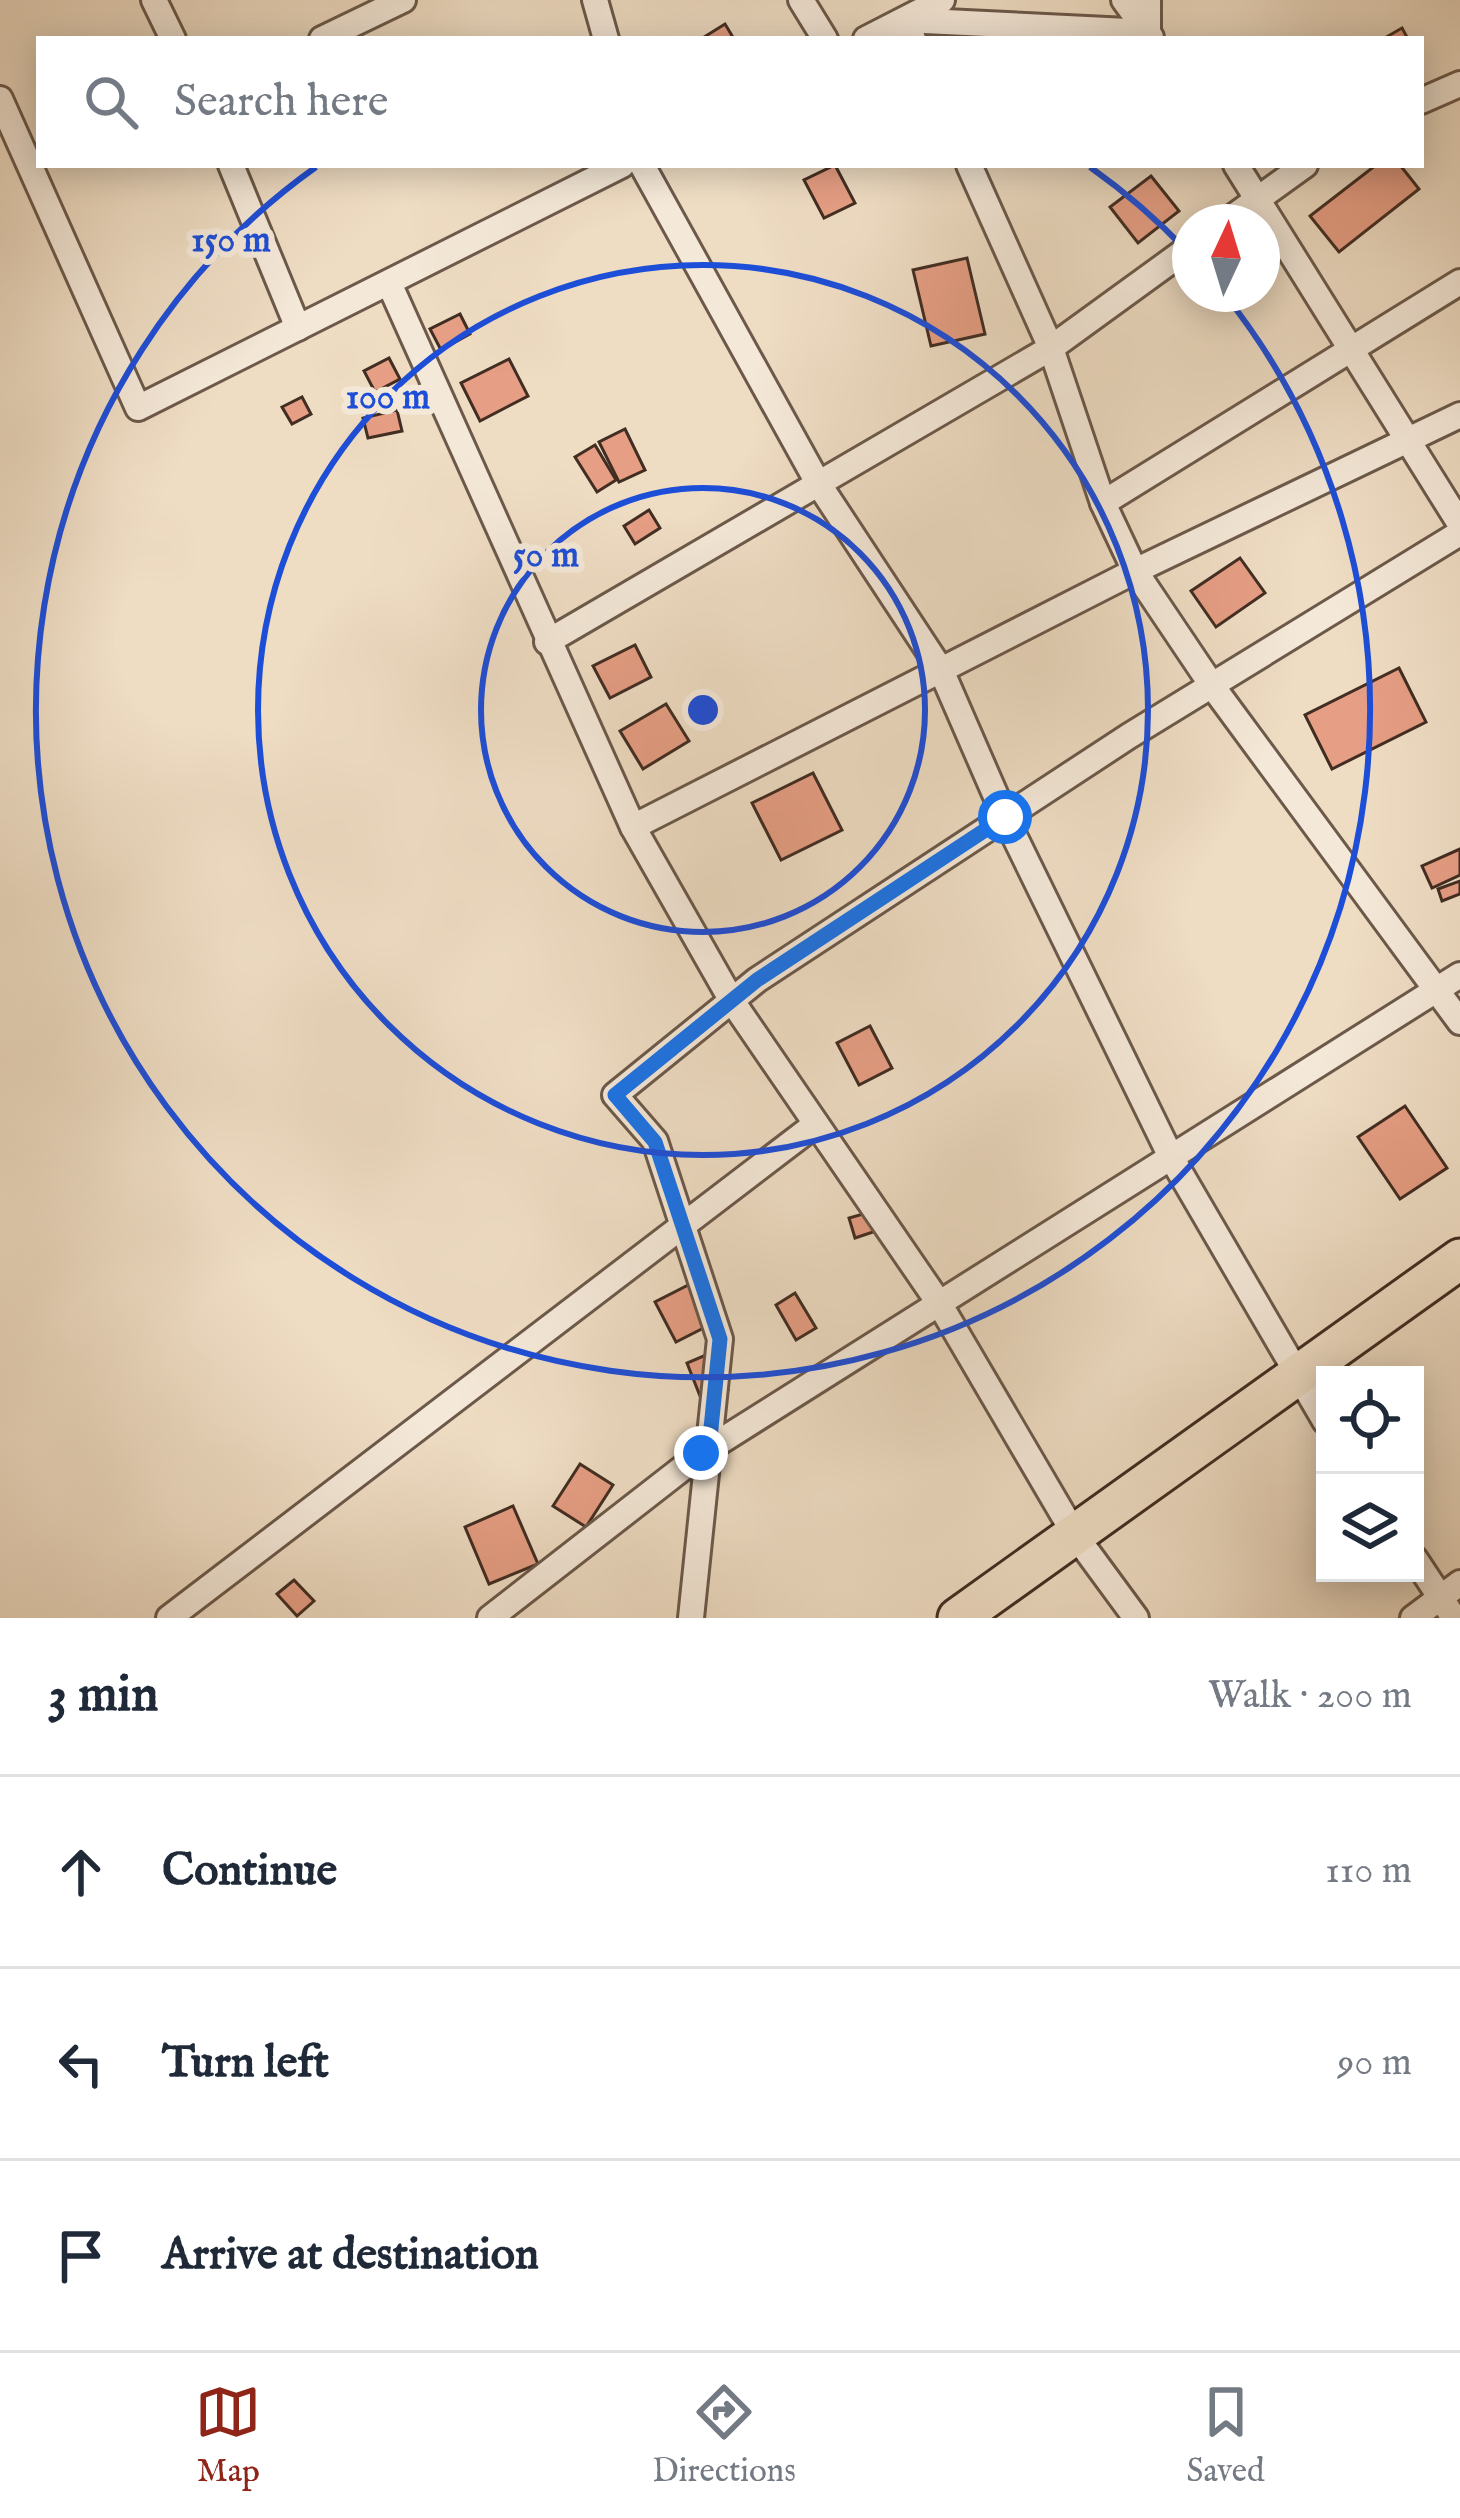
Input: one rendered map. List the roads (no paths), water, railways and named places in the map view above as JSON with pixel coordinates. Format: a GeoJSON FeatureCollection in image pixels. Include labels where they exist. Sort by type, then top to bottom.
{"type":"FeatureCollection","features":[{"type":"Feature","properties":{"kind":"highway"},"geometry":{"type":"LineString","coordinates":[[958,1618],[1460,1259]]}},
{"type":"Feature","properties":{"kind":"street"},"geometry":{"type":"LineString","coordinates":[[154,0],[172,36]]}},
{"type":"Feature","properties":{"kind":"street"},"geometry":{"type":"LineString","coordinates":[[595,0],[605,36]]}},
{"type":"Feature","properties":{"kind":"street"},"geometry":{"type":"LineString","coordinates":[[801,0],[823,36]]}},
{"type":"Feature","properties":{"kind":"street"},"geometry":{"type":"LineString","coordinates":[[909,29],[942,0]]}},
{"type":"Feature","properties":{"kind":"street"},"geometry":{"type":"LineString","coordinates":[[1124,0],[1151,36]]}},
{"type":"Feature","properties":{"kind":"street"},"geometry":{"type":"LineString","coordinates":[[1148,0],[1151,36]]}},
{"type":"Feature","properties":{"kind":"street"},"geometry":{"type":"LineString","coordinates":[[328,36],[389,3]]}},
{"type":"Feature","properties":{"kind":"street"},"geometry":{"type":"LineString","coordinates":[[879,36],[909,29],[1151,36]]}},
{"type":"Feature","properties":{"kind":"street"},"geometry":{"type":"LineString","coordinates":[[1424,100],[1460,84]]}},
{"type":"Feature","properties":{"kind":"street"},"geometry":{"type":"LineString","coordinates":[[0,99],[138,408],[616,168]]}},
{"type":"Feature","properties":{"kind":"street"},"geometry":{"type":"LineString","coordinates":[[34,177],[52,168]]}},
{"type":"Feature","properties":{"kind":"street"},"geometry":{"type":"LineString","coordinates":[[231,168],[298,328]]}},
{"type":"Feature","properties":{"kind":"street"},"geometry":{"type":"LineString","coordinates":[[644,168],[818,483],[941,670],[1005,817],[1171,1157],[1316,1407]]}},
{"type":"Feature","properties":{"kind":"street"},"geometry":{"type":"LineString","coordinates":[[970,168],[1052,348],[1103,502],[1135,571],[1214,687],[1460,1022]]}},
{"type":"Feature","properties":{"kind":"street"},"geometry":{"type":"LineString","coordinates":[[691,1618],[720,1339],[655,1142],[615,1095],[732,1001],[1005,817],[1460,528],[1238,168]]}},
{"type":"Feature","properties":{"kind":"street"},"geometry":{"type":"LineString","coordinates":[[1252,204],[1302,168]]}},
{"type":"Feature","properties":{"kind":"street"},"geometry":{"type":"LineString","coordinates":[[547,642],[1052,348],[1172,260]]}},
{"type":"Feature","properties":{"kind":"street"},"geometry":{"type":"LineString","coordinates":[[1103,502],[1460,282]]}},
{"type":"Feature","properties":{"kind":"street"},"geometry":{"type":"LineString","coordinates":[[389,283],[634,827],[732,1001],[940,1303],[1075,1534],[1136,1618]]}},
{"type":"Feature","properties":{"kind":"street"},"geometry":{"type":"LineString","coordinates":[[634,827],[1135,571],[1460,416]]}},
{"type":"Feature","properties":{"kind":"street"},"geometry":{"type":"LineString","coordinates":[[490,1618],[709,1448],[1460,975]]}},
{"type":"Feature","properties":{"kind":"street"},"geometry":{"type":"LineString","coordinates":[[169,1618],[816,1124]]}},
{"type":"Feature","properties":{"kind":"street"},"geometry":{"type":"LineString","coordinates":[[1413,1618],[1452,1600],[1424,1568]]}}]}
